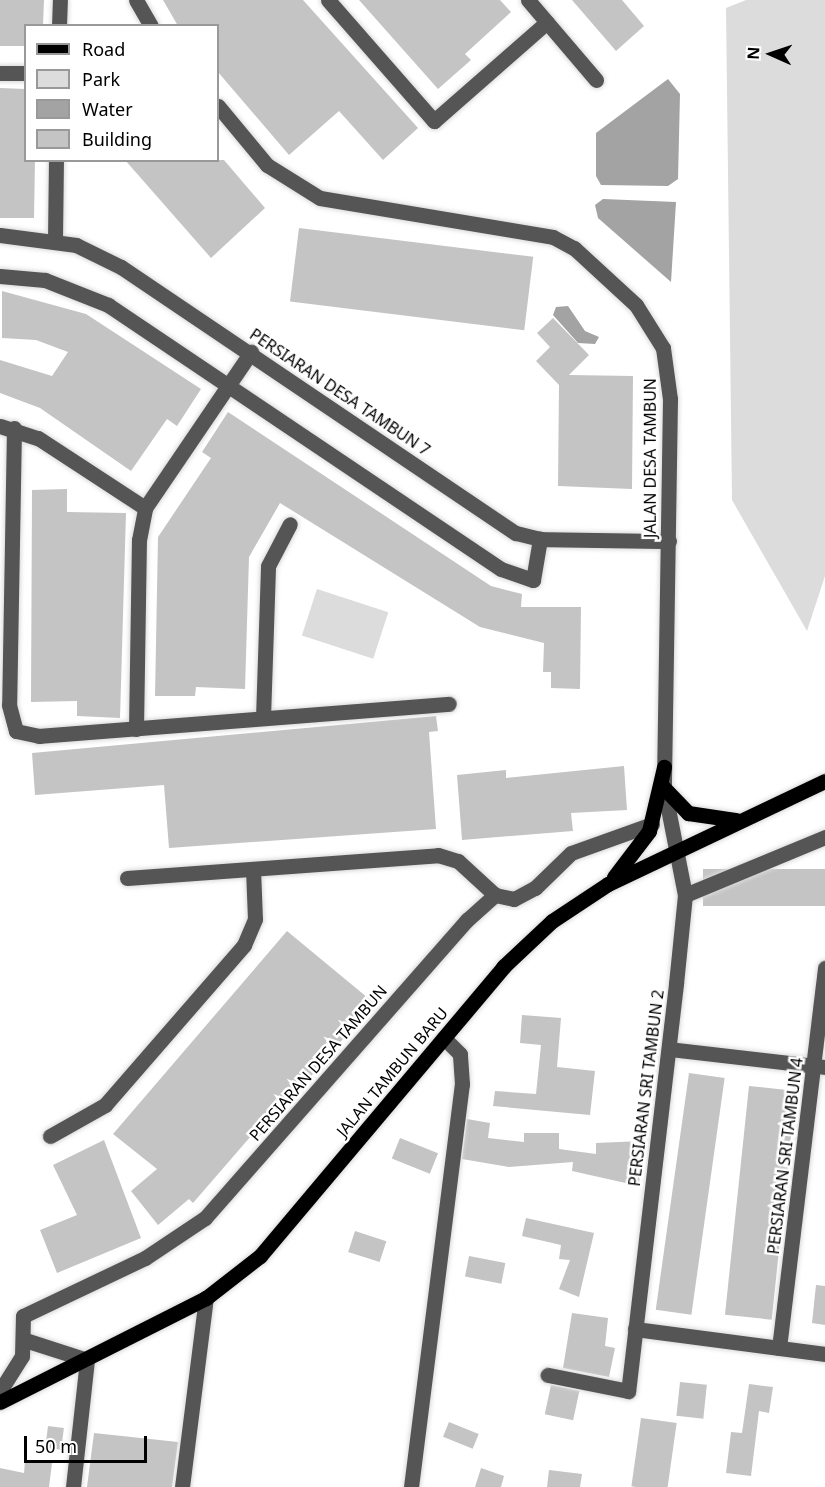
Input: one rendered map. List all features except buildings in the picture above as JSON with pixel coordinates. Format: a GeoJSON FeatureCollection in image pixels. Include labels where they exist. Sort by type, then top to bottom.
{"type":"FeatureCollection","features":[{"type":"Feature","properties":{"kind":"main road"},"geometry":{"type":"LineString","coordinates":[[608,884],[645,841],[652,824],[664,767]]}},
{"type":"Feature","properties":{"kind":"main road","name":"JALAN TAMBUN BARU"},"geometry":{"type":"LineString","coordinates":[[0,1402],[206,1298],[288,1226],[444,1038],[528,942],[608,884],[825,781]]}},
{"type":"Feature","properties":{"kind":"main road"},"geometry":{"type":"LineString","coordinates":[[664,788],[679,806],[699,817],[744,819]]}},
{"type":"Feature","properties":{"kind":"street"},"geometry":{"type":"LineString","coordinates":[[59,24],[60,0]]}},
{"type":"Feature","properties":{"kind":"street"},"geometry":{"type":"LineString","coordinates":[[136,0],[151,24]]}},
{"type":"Feature","properties":{"kind":"street"},"geometry":{"type":"LineString","coordinates":[[328,0],[434,121],[547,22]]}},
{"type":"Feature","properties":{"kind":"street"},"geometry":{"type":"LineString","coordinates":[[528,0],[597,80]]}},
{"type":"Feature","properties":{"kind":"street"},"geometry":{"type":"LineString","coordinates":[[0,73],[24,73]]}},
{"type":"Feature","properties":{"kind":"street","name":"JALAN DESA TAMBUN"},"geometry":{"type":"LineString","coordinates":[[219,107],[267,165],[320,198],[553,237],[573,248],[636,305],[663,348],[669,372],[669,541],[664,788],[679,850]]}},
{"type":"Feature","properties":{"kind":"street"},"geometry":{"type":"LineString","coordinates":[[55,240],[56,162]]}},
{"type":"Feature","properties":{"kind":"street","name":"PERSIARAN DESA TAMBUN 7"},"geometry":{"type":"LineString","coordinates":[[0,235],[55,240],[121,267],[251,352],[507,528],[540,539],[669,541]]}},
{"type":"Feature","properties":{"kind":"street"},"geometry":{"type":"LineString","coordinates":[[0,276],[45,280],[108,305],[501,569],[533,580],[540,539]]}},
{"type":"Feature","properties":{"kind":"street"},"geometry":{"type":"LineString","coordinates":[[136,729],[139,540],[145,508],[251,352]]}},
{"type":"Feature","properties":{"kind":"street"},"geometry":{"type":"LineString","coordinates":[[145,508],[38,438],[7,427],[12,726],[29,736],[449,704]]}},
{"type":"Feature","properties":{"kind":"street"},"geometry":{"type":"LineString","coordinates":[[263,718],[268,566],[290,524]]}},
{"type":"Feature","properties":{"kind":"street"},"geometry":{"type":"LineString","coordinates":[[127,878],[448,856],[495,895],[524,895],[571,853],[652,824]]}},
{"type":"Feature","properties":{"kind":"street"},"geometry":{"type":"LineString","coordinates":[[685,895],[825,837]]}},
{"type":"Feature","properties":{"kind":"street","name":"PERSIARAN SRI TAMBUN 2"},"geometry":{"type":"LineString","coordinates":[[548,1375],[628,1391],[685,895],[679,850]]}},
{"type":"Feature","properties":{"kind":"street"},"geometry":{"type":"LineString","coordinates":[[50,1136],[105,1105],[244,945],[255,919],[253,870]]}},
{"type":"Feature","properties":{"kind":"street","name":"PERSIARAN DESA TAMBUN"},"geometry":{"type":"LineString","coordinates":[[0,1391],[15,1372],[25,1340],[22,1316],[156,1253],[205,1218],[495,895]]}},
{"type":"Feature","properties":{"kind":"street","name":"PERSIARAN SRI TAMBUN 4"},"geometry":{"type":"LineString","coordinates":[[779,1348],[820,1066],[825,968]]}},
{"type":"Feature","properties":{"kind":"street"},"geometry":{"type":"LineString","coordinates":[[411,1487],[462,1084],[460,1054],[444,1038]]}},
{"type":"Feature","properties":{"kind":"street"},"geometry":{"type":"LineString","coordinates":[[669,1049],[820,1066]]}},
{"type":"Feature","properties":{"kind":"street"},"geometry":{"type":"LineString","coordinates":[[182,1487],[206,1298]]}},
{"type":"Feature","properties":{"kind":"street"},"geometry":{"type":"LineString","coordinates":[[635,1329],[825,1354]]}},
{"type":"Feature","properties":{"kind":"street"},"geometry":{"type":"LineString","coordinates":[[25,1340],[87,1360],[73,1487]]}},
{"type":"Feature","properties":{"kind":"green space"},"geometry":{"type":"Polygon","coordinates":[[[746,0],[825,0],[825,576],[807,631],[732,500],[726,8],[746,0]]]}},
{"type":"Feature","properties":{"kind":"green space"},"geometry":{"type":"Polygon","coordinates":[[[317,589],[388,612],[373,659],[302,636],[317,589]]]}},
{"type":"Feature","properties":{"kind":"water"},"geometry":{"type":"Polygon","coordinates":[[[668,79],[680,94],[678,179],[668,186],[601,185],[596,176],[596,133],[668,79]]]}},
{"type":"Feature","properties":{"kind":"water"},"geometry":{"type":"Polygon","coordinates":[[[603,199],[676,202],[671,282],[598,218],[595,205],[603,199]]]}},
{"type":"Feature","properties":{"kind":"water"},"geometry":{"type":"Polygon","coordinates":[[[568,306],[585,331],[599,337],[595,344],[578,343],[553,315],[556,307],[568,306]]]}}]}
